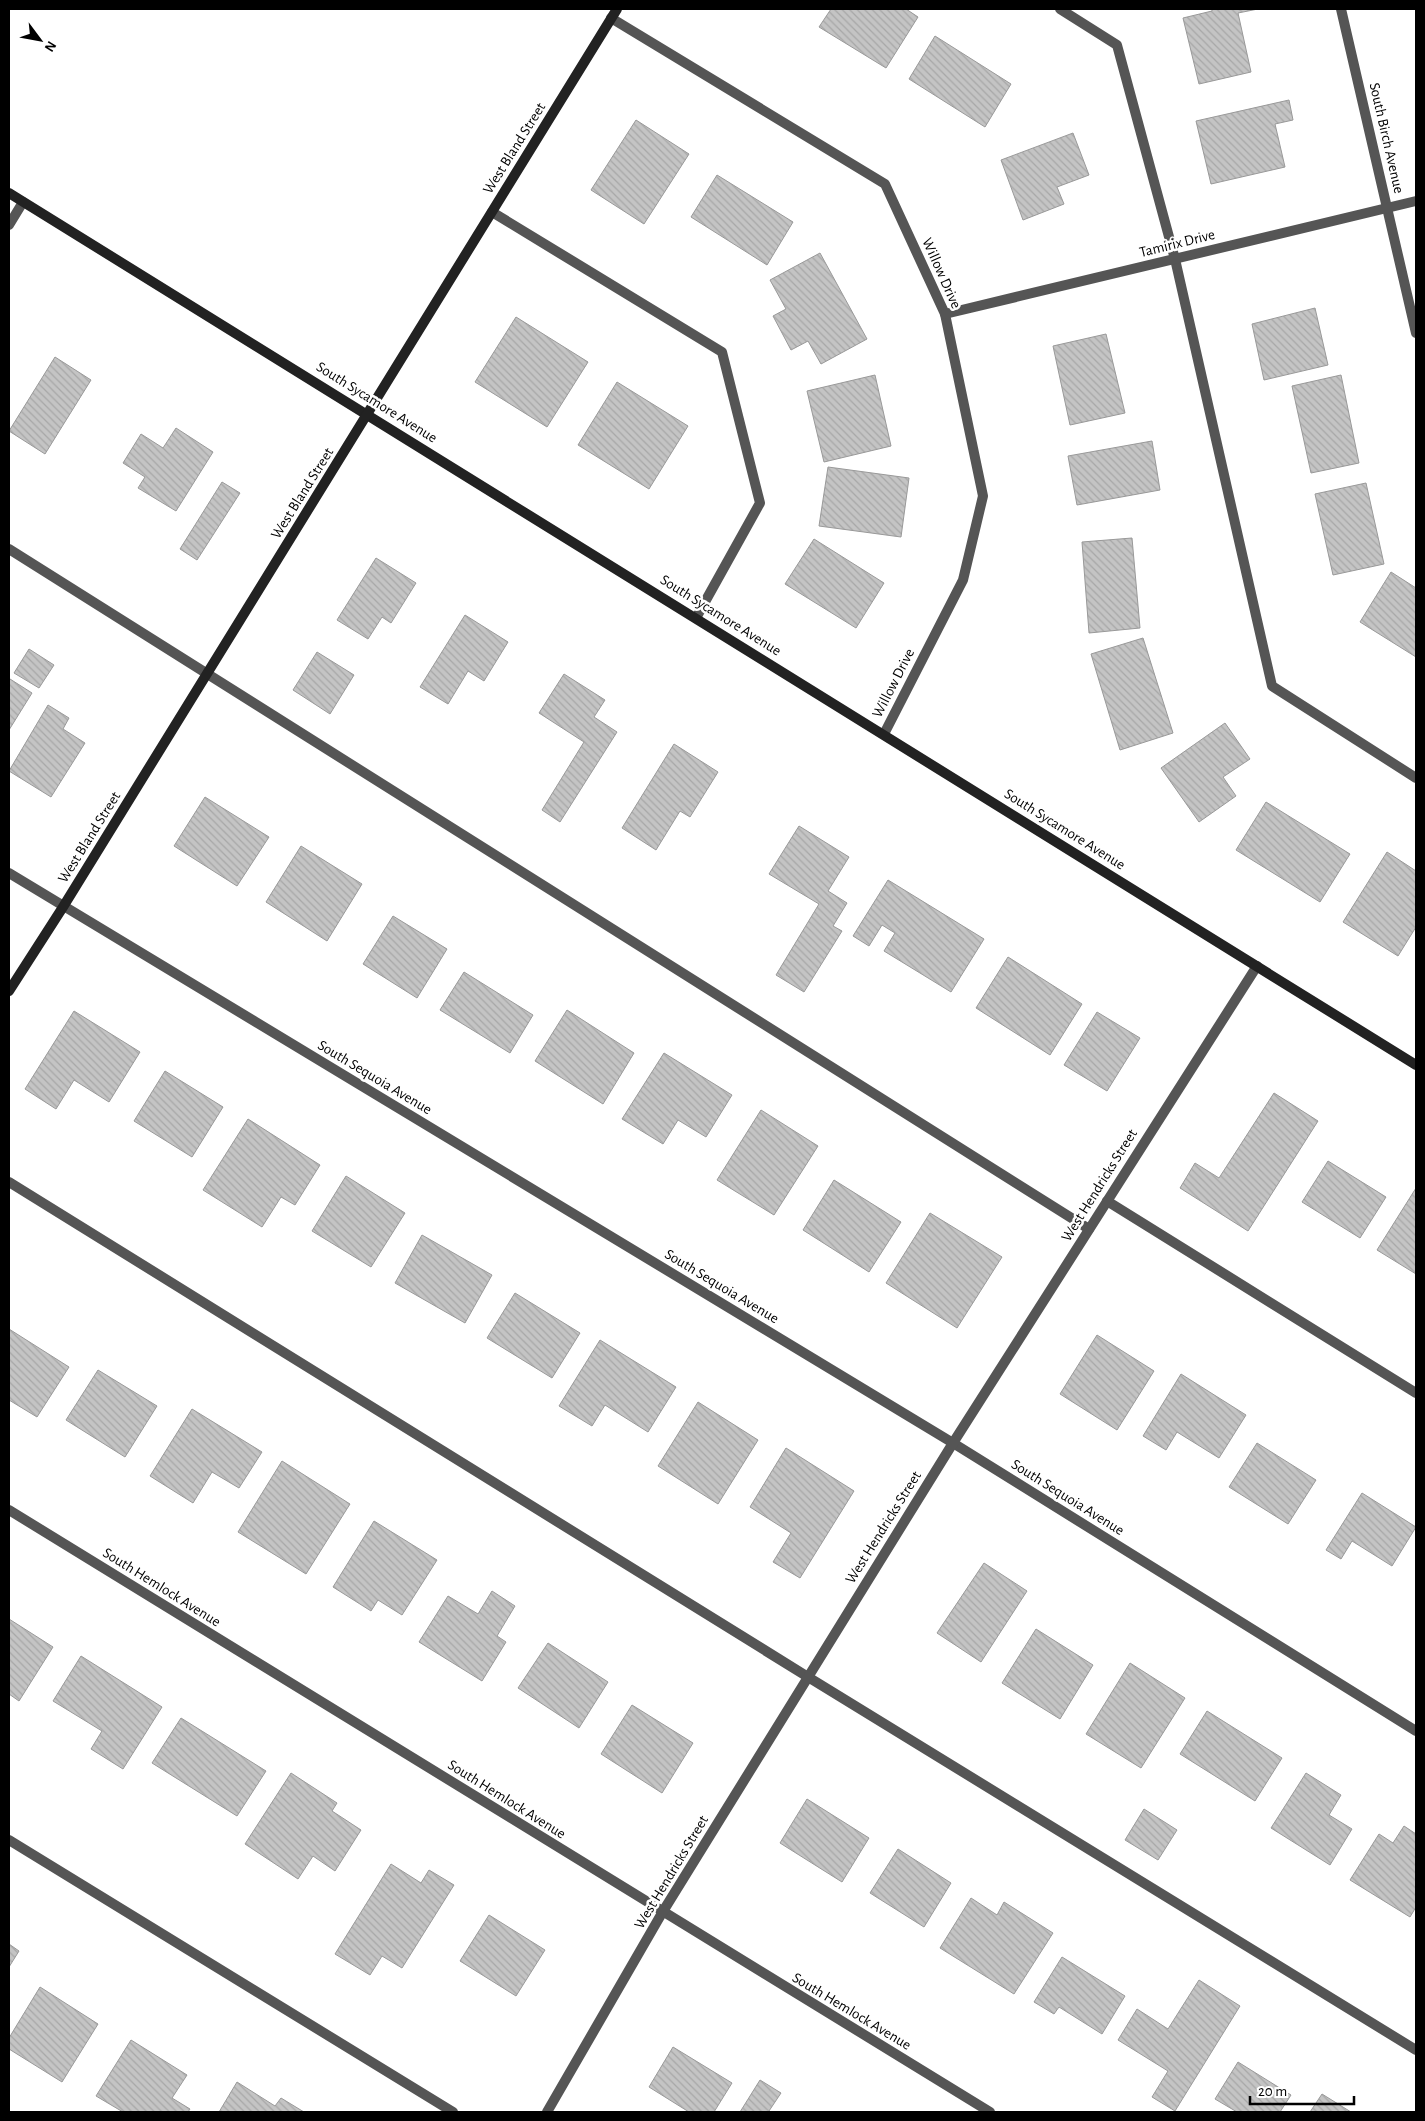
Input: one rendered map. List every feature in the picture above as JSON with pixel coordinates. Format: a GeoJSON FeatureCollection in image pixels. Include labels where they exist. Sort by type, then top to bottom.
{"type":"FeatureCollection","features":[{"type":"Feature","properties":{"kind":"street","name":"West Bland Street"},"geometry":{"type":"LineString","coordinates":[[9,991],[208,673],[617,9]]}},
{"type":"Feature","properties":{"kind":"street"},"geometry":{"type":"LineString","coordinates":[[1060,9],[1117,45],[1175,259],[1272,686],[1416,778]]}},
{"type":"Feature","properties":{"kind":"street","name":"South Birch Avenue"},"geometry":{"type":"LineString","coordinates":[[1341,9],[1416,332]]}},
{"type":"Feature","properties":{"kind":"street","name":"Willow Drive"},"geometry":{"type":"LineString","coordinates":[[611,18],[885,184],[945,314],[983,496],[964,580],[884,734]]}},
{"type":"Feature","properties":{"kind":"street","name":"South Sycamore Avenue"},"geometry":{"type":"LineString","coordinates":[[9,193],[884,734],[1416,1066]]}},
{"type":"Feature","properties":{"kind":"street","name":"Tamirix Drive"},"geometry":{"type":"LineString","coordinates":[[945,314],[1416,201]]}},
{"type":"Feature","properties":{"kind":"street"},"geometry":{"type":"LineString","coordinates":[[9,225],[23,202]]}},
{"type":"Feature","properties":{"kind":"street"},"geometry":{"type":"LineString","coordinates":[[492,212],[722,352],[760,503],[696,618]]}},
{"type":"Feature","properties":{"kind":"street"},"geometry":{"type":"LineString","coordinates":[[9,549],[1089,1230]]}},
{"type":"Feature","properties":{"kind":"street","name":"South Sequoia Avenue"},"geometry":{"type":"LineString","coordinates":[[9,873],[952,1443],[1416,1731]]}},
{"type":"Feature","properties":{"kind":"street","name":"West Hendricks Street"},"geometry":{"type":"LineString","coordinates":[[547,2112],[662,1913],[952,1443],[1257,966]]}},
{"type":"Feature","properties":{"kind":"street"},"geometry":{"type":"LineString","coordinates":[[9,1182],[808,1677],[1416,2050]]}},
{"type":"Feature","properties":{"kind":"street"},"geometry":{"type":"LineString","coordinates":[[1107,1201],[1416,1393]]}},
{"type":"Feature","properties":{"kind":"street","name":"South Hemlock Avenue"},"geometry":{"type":"LineString","coordinates":[[9,1510],[662,1913],[990,2112]]}},
{"type":"Feature","properties":{"kind":"street"},"geometry":{"type":"LineString","coordinates":[[9,1840],[453,2112]]}},
{"type":"Feature","properties":{"kind":"building"},"geometry":{"type":"Polygon","coordinates":[[[831,9],[906,9],[918,17],[886,68],[819,27],[831,9]]]}},
{"type":"Feature","properties":{"kind":"building"},"geometry":{"type":"Polygon","coordinates":[[[1212,9],[1258,9],[1238,13],[1251,72],[1199,84],[1183,18],[1212,11],[1212,9]]]}},
{"type":"Feature","properties":{"kind":"building"},"geometry":{"type":"Polygon","coordinates":[[[935,36],[1011,84],[985,127],[909,79],[935,36]]]}},
{"type":"Feature","properties":{"kind":"building"},"geometry":{"type":"Polygon","coordinates":[[[1289,100],[1293,120],[1275,124],[1285,167],[1211,184],[1196,121],[1289,100]]]}},
{"type":"Feature","properties":{"kind":"building"},"geometry":{"type":"Polygon","coordinates":[[[636,120],[689,154],[644,224],[591,190],[636,120]]]}},
{"type":"Feature","properties":{"kind":"building"},"geometry":{"type":"Polygon","coordinates":[[[1073,133],[1089,175],[1057,187],[1064,204],[1023,220],[1001,160],[1073,133]]]}},
{"type":"Feature","properties":{"kind":"building"},"geometry":{"type":"Polygon","coordinates":[[[717,175],[793,222],[767,265],[691,217],[717,175]]]}},
{"type":"Feature","properties":{"kind":"building"},"geometry":{"type":"Polygon","coordinates":[[[820,253],[867,339],[821,364],[808,341],[791,350],[773,316],[786,309],[770,280],[820,253]]]}},
{"type":"Feature","properties":{"kind":"building"},"geometry":{"type":"Polygon","coordinates":[[[1315,308],[1328,365],[1264,380],[1252,324],[1315,308]]]}},
{"type":"Feature","properties":{"kind":"building"},"geometry":{"type":"Polygon","coordinates":[[[516,317],[588,362],[547,427],[475,382],[516,317]]]}},
{"type":"Feature","properties":{"kind":"building"},"geometry":{"type":"Polygon","coordinates":[[[1106,334],[1125,413],[1070,425],[1053,346],[1106,334]]]}},
{"type":"Feature","properties":{"kind":"building"},"geometry":{"type":"Polygon","coordinates":[[[55,357],[91,380],[45,454],[9,431],[55,357]]]}},
{"type":"Feature","properties":{"kind":"building"},"geometry":{"type":"Polygon","coordinates":[[[875,375],[891,446],[824,462],[807,391],[875,375]]]}},
{"type":"Feature","properties":{"kind":"building"},"geometry":{"type":"Polygon","coordinates":[[[1341,375],[1359,463],[1311,473],[1292,386],[1341,375]]]}},
{"type":"Feature","properties":{"kind":"building"},"geometry":{"type":"Polygon","coordinates":[[[617,382],[688,426],[649,489],[578,445],[617,382]]]}},
{"type":"Feature","properties":{"kind":"building"},"geometry":{"type":"Polygon","coordinates":[[[176,428],[213,452],[176,511],[138,488],[145,477],[123,463],[141,434],[163,448],[176,428]]]}},
{"type":"Feature","properties":{"kind":"building"},"geometry":{"type":"Polygon","coordinates":[[[1152,441],[1160,490],[1077,505],[1068,456],[1152,441]]]}},
{"type":"Feature","properties":{"kind":"building"},"geometry":{"type":"Polygon","coordinates":[[[828,467],[909,478],[901,537],[819,526],[828,467]]]}},
{"type":"Feature","properties":{"kind":"building"},"geometry":{"type":"Polygon","coordinates":[[[222,482],[240,493],[197,560],[180,549],[222,482]]]}},
{"type":"Feature","properties":{"kind":"building"},"geometry":{"type":"Polygon","coordinates":[[[1366,483],[1384,564],[1333,575],[1315,494],[1366,483]]]}},
{"type":"Feature","properties":{"kind":"building"},"geometry":{"type":"Polygon","coordinates":[[[1132,538],[1140,628],[1089,633],[1082,542],[1132,538]]]}},
{"type":"Feature","properties":{"kind":"building"},"geometry":{"type":"Polygon","coordinates":[[[814,539],[884,583],[856,628],[785,584],[814,539]]]}},
{"type":"Feature","properties":{"kind":"building"},"geometry":{"type":"Polygon","coordinates":[[[376,558],[416,583],[391,623],[382,617],[368,639],[337,620],[376,558]]]}},
{"type":"Feature","properties":{"kind":"building"},"geometry":{"type":"Polygon","coordinates":[[[1391,572],[1416,588],[1416,657],[1360,622],[1391,572]]]}},
{"type":"Feature","properties":{"kind":"building"},"geometry":{"type":"Polygon","coordinates":[[[465,615],[508,642],[484,681],[468,671],[448,704],[420,687],[465,615]]]}},
{"type":"Feature","properties":{"kind":"building"},"geometry":{"type":"Polygon","coordinates":[[[1143,638],[1173,733],[1120,750],[1091,654],[1143,638]]]}},
{"type":"Feature","properties":{"kind":"building"},"geometry":{"type":"Polygon","coordinates":[[[29,649],[54,665],[39,688],[14,673],[29,649]]]}},
{"type":"Feature","properties":{"kind":"building"},"geometry":{"type":"Polygon","coordinates":[[[317,652],[354,675],[330,714],[293,690],[317,652]]]}},
{"type":"Feature","properties":{"kind":"building"},"geometry":{"type":"Polygon","coordinates":[[[564,674],[605,700],[594,717],[617,732],[560,822],[542,810],[584,742],[539,713],[564,674]]]}},
{"type":"Feature","properties":{"kind":"building"},"geometry":{"type":"Polygon","coordinates":[[[10,679],[32,693],[9,730],[9,681],[10,679]]]}},
{"type":"Feature","properties":{"kind":"building"},"geometry":{"type":"Polygon","coordinates":[[[48,705],[69,718],[63,729],[85,743],[51,797],[9,771],[48,705]]]}},
{"type":"Feature","properties":{"kind":"building"},"geometry":{"type":"Polygon","coordinates":[[[1225,723],[1250,759],[1223,777],[1236,796],[1199,822],[1161,768],[1225,723]]]}},
{"type":"Feature","properties":{"kind":"building"},"geometry":{"type":"Polygon","coordinates":[[[674,744],[718,772],[690,817],[680,811],[656,850],[622,828],[674,744]]]}},
{"type":"Feature","properties":{"kind":"building"},"geometry":{"type":"Polygon","coordinates":[[[205,797],[269,837],[237,886],[174,846],[205,797]]]}},
{"type":"Feature","properties":{"kind":"building"},"geometry":{"type":"Polygon","coordinates":[[[1266,802],[1350,854],[1320,902],[1236,850],[1266,802]]]}},
{"type":"Feature","properties":{"kind":"building"},"geometry":{"type":"Polygon","coordinates":[[[799,826],[849,857],[828,891],[847,903],[833,926],[842,931],[804,992],[776,975],[819,904],[769,874],[799,826]]]}},
{"type":"Feature","properties":{"kind":"building"},"geometry":{"type":"Polygon","coordinates":[[[301,846],[362,884],[327,941],[266,902],[301,846]]]}},
{"type":"Feature","properties":{"kind":"building"},"geometry":{"type":"Polygon","coordinates":[[[1387,852],[1416,871],[1416,927],[1398,956],[1343,922],[1387,852]]]}},
{"type":"Feature","properties":{"kind":"building"},"geometry":{"type":"Polygon","coordinates":[[[888,880],[984,939],[951,992],[884,951],[895,933],[882,925],[869,946],[853,936],[888,880]]]}},
{"type":"Feature","properties":{"kind":"building"},"geometry":{"type":"Polygon","coordinates":[[[393,916],[447,949],[417,998],[363,964],[393,916]]]}},
{"type":"Feature","properties":{"kind":"building"},"geometry":{"type":"Polygon","coordinates":[[[1008,957],[1082,1004],[1050,1055],[976,1008],[1008,957]]]}},
{"type":"Feature","properties":{"kind":"building"},"geometry":{"type":"Polygon","coordinates":[[[464,972],[533,1015],[510,1053],[440,1010],[464,972]]]}},
{"type":"Feature","properties":{"kind":"building"},"geometry":{"type":"Polygon","coordinates":[[[567,1010],[634,1053],[603,1104],[535,1061],[567,1010]]]}},
{"type":"Feature","properties":{"kind":"building"},"geometry":{"type":"Polygon","coordinates":[[[74,1011],[140,1052],[109,1102],[74,1080],[56,1109],[25,1089],[74,1011]]]}},
{"type":"Feature","properties":{"kind":"building"},"geometry":{"type":"Polygon","coordinates":[[[1097,1012],[1140,1038],[1107,1091],[1064,1065],[1097,1012]]]}},
{"type":"Feature","properties":{"kind":"building"},"geometry":{"type":"Polygon","coordinates":[[[664,1053],[732,1095],[706,1137],[678,1120],[663,1144],[622,1119],[664,1053]]]}},
{"type":"Feature","properties":{"kind":"building"},"geometry":{"type":"Polygon","coordinates":[[[165,1071],[223,1107],[192,1157],[134,1121],[165,1071]]]}},
{"type":"Feature","properties":{"kind":"building"},"geometry":{"type":"Polygon","coordinates":[[[1274,1093],[1318,1121],[1248,1231],[1180,1188],[1195,1163],[1219,1178],[1274,1093]]]}},
{"type":"Feature","properties":{"kind":"building"},"geometry":{"type":"Polygon","coordinates":[[[761,1110],[818,1146],[774,1215],[717,1180],[761,1110]]]}},
{"type":"Feature","properties":{"kind":"building"},"geometry":{"type":"Polygon","coordinates":[[[248,1119],[320,1165],[295,1205],[281,1197],[262,1227],[203,1190],[248,1119]]]}},
{"type":"Feature","properties":{"kind":"building"},"geometry":{"type":"Polygon","coordinates":[[[1328,1161],[1386,1197],[1360,1238],[1302,1202],[1328,1161]]]}},
{"type":"Feature","properties":{"kind":"building"},"geometry":{"type":"Polygon","coordinates":[[[346,1176],[405,1213],[371,1267],[312,1231],[346,1176]]]}},
{"type":"Feature","properties":{"kind":"building"},"geometry":{"type":"Polygon","coordinates":[[[834,1180],[901,1222],[869,1272],[803,1230],[834,1180]]]}},
{"type":"Feature","properties":{"kind":"building"},"geometry":{"type":"Polygon","coordinates":[[[1416,1188],[1416,1274],[1377,1250],[1416,1188]]]}},
{"type":"Feature","properties":{"kind":"building"},"geometry":{"type":"Polygon","coordinates":[[[930,1213],[1002,1257],[957,1328],[886,1283],[930,1213]]]}},
{"type":"Feature","properties":{"kind":"building"},"geometry":{"type":"Polygon","coordinates":[[[422,1235],[492,1275],[465,1323],[395,1283],[422,1235]]]}},
{"type":"Feature","properties":{"kind":"building"},"geometry":{"type":"Polygon","coordinates":[[[515,1293],[580,1333],[552,1378],[487,1338],[515,1293]]]}},
{"type":"Feature","properties":{"kind":"building"},"geometry":{"type":"Polygon","coordinates":[[[9,1329],[69,1367],[37,1417],[9,1400],[9,1329]]]}},
{"type":"Feature","properties":{"kind":"building"},"geometry":{"type":"Polygon","coordinates":[[[1097,1335],[1154,1371],[1117,1430],[1060,1394],[1097,1335]]]}},
{"type":"Feature","properties":{"kind":"building"},"geometry":{"type":"Polygon","coordinates":[[[600,1340],[676,1387],[648,1432],[605,1405],[592,1426],[559,1406],[600,1340]]]}},
{"type":"Feature","properties":{"kind":"building"},"geometry":{"type":"Polygon","coordinates":[[[98,1370],[157,1406],[125,1457],[66,1420],[98,1370]]]}},
{"type":"Feature","properties":{"kind":"building"},"geometry":{"type":"Polygon","coordinates":[[[1181,1374],[1246,1415],[1219,1458],[1177,1432],[1166,1450],[1143,1436],[1181,1374]]]}},
{"type":"Feature","properties":{"kind":"building"},"geometry":{"type":"Polygon","coordinates":[[[698,1402],[758,1440],[718,1504],[658,1466],[698,1402]]]}},
{"type":"Feature","properties":{"kind":"building"},"geometry":{"type":"Polygon","coordinates":[[[192,1409],[262,1452],[239,1488],[212,1472],[193,1503],[150,1476],[192,1409]]]}},
{"type":"Feature","properties":{"kind":"building"},"geometry":{"type":"Polygon","coordinates":[[[1257,1443],[1316,1480],[1288,1524],[1229,1487],[1257,1443]]]}},
{"type":"Feature","properties":{"kind":"building"},"geometry":{"type":"Polygon","coordinates":[[[786,1448],[854,1491],[800,1578],[773,1562],[791,1533],[750,1507],[786,1448]]]}},
{"type":"Feature","properties":{"kind":"building"},"geometry":{"type":"Polygon","coordinates":[[[282,1461],[350,1504],[306,1574],[238,1532],[282,1461]]]}},
{"type":"Feature","properties":{"kind":"building"},"geometry":{"type":"Polygon","coordinates":[[[1362,1493],[1416,1527],[1392,1566],[1352,1541],[1341,1559],[1326,1550],[1362,1493]]]}},
{"type":"Feature","properties":{"kind":"building"},"geometry":{"type":"Polygon","coordinates":[[[374,1521],[437,1560],[402,1615],[378,1600],[371,1611],[333,1587],[374,1521]]]}},
{"type":"Feature","properties":{"kind":"building"},"geometry":{"type":"Polygon","coordinates":[[[984,1563],[1027,1591],[981,1662],[937,1633],[984,1563]]]}},
{"type":"Feature","properties":{"kind":"building"},"geometry":{"type":"Polygon","coordinates":[[[492,1591],[515,1606],[497,1636],[506,1642],[482,1681],[419,1642],[448,1596],[478,1614],[492,1591]]]}},
{"type":"Feature","properties":{"kind":"building"},"geometry":{"type":"Polygon","coordinates":[[[9,1619],[53,1647],[19,1701],[9,1694],[9,1619]]]}},
{"type":"Feature","properties":{"kind":"building"},"geometry":{"type":"Polygon","coordinates":[[[1036,1629],[1093,1665],[1060,1719],[1002,1683],[1036,1629]]]}},
{"type":"Feature","properties":{"kind":"building"},"geometry":{"type":"Polygon","coordinates":[[[548,1643],[608,1682],[579,1728],[518,1688],[548,1643]]]}},
{"type":"Feature","properties":{"kind":"building"},"geometry":{"type":"Polygon","coordinates":[[[81,1656],[162,1707],[123,1769],[91,1749],[102,1731],[53,1701],[81,1656]]]}},
{"type":"Feature","properties":{"kind":"building"},"geometry":{"type":"Polygon","coordinates":[[[1130,1663],[1185,1698],[1141,1768],[1086,1734],[1130,1663]]]}},
{"type":"Feature","properties":{"kind":"building"},"geometry":{"type":"Polygon","coordinates":[[[632,1705],[693,1743],[662,1793],[601,1754],[632,1705]]]}},
{"type":"Feature","properties":{"kind":"building"},"geometry":{"type":"Polygon","coordinates":[[[1207,1711],[1282,1758],[1255,1801],[1180,1754],[1207,1711]]]}},
{"type":"Feature","properties":{"kind":"building"},"geometry":{"type":"Polygon","coordinates":[[[181,1718],[266,1771],[237,1816],[152,1763],[181,1718]]]}},
{"type":"Feature","properties":{"kind":"building"},"geometry":{"type":"Polygon","coordinates":[[[291,1773],[337,1803],[332,1811],[361,1830],[335,1871],[313,1856],[298,1879],[245,1844],[291,1773]]]}},
{"type":"Feature","properties":{"kind":"building"},"geometry":{"type":"Polygon","coordinates":[[[1306,1773],[1341,1795],[1329,1815],[1352,1829],[1330,1865],[1271,1828],[1306,1773]]]}},
{"type":"Feature","properties":{"kind":"building"},"geometry":{"type":"Polygon","coordinates":[[[807,1799],[869,1838],[842,1882],[780,1843],[807,1799]]]}},
{"type":"Feature","properties":{"kind":"building"},"geometry":{"type":"Polygon","coordinates":[[[1144,1809],[1177,1830],[1158,1860],[1125,1840],[1144,1809]]]}},
{"type":"Feature","properties":{"kind":"building"},"geometry":{"type":"Polygon","coordinates":[[[1404,1826],[1416,1834],[1416,1907],[1410,1917],[1350,1880],[1379,1834],[1393,1843],[1404,1826]]]}},
{"type":"Feature","properties":{"kind":"building"},"geometry":{"type":"Polygon","coordinates":[[[898,1849],[951,1883],[924,1927],[870,1893],[898,1849]]]}},
{"type":"Feature","properties":{"kind":"building"},"geometry":{"type":"Polygon","coordinates":[[[391,1864],[421,1883],[429,1870],[454,1885],[402,1968],[382,1956],[370,1975],[335,1954],[391,1864]]]}},
{"type":"Feature","properties":{"kind":"building"},"geometry":{"type":"Polygon","coordinates":[[[971,1898],[997,1915],[1004,1902],[1053,1933],[1014,1994],[940,1948],[971,1898]]]}},
{"type":"Feature","properties":{"kind":"building"},"geometry":{"type":"Polygon","coordinates":[[[489,1915],[545,1950],[516,1996],[460,1961],[489,1915]]]}},
{"type":"Feature","properties":{"kind":"building"},"geometry":{"type":"Polygon","coordinates":[[[9,1944],[19,1951],[9,1967],[9,1944]]]}},
{"type":"Feature","properties":{"kind":"building"},"geometry":{"type":"Polygon","coordinates":[[[1062,1957],[1125,1996],[1102,2034],[1059,2007],[1054,2014],[1034,2002],[1062,1957]]]}},
{"type":"Feature","properties":{"kind":"building"},"geometry":{"type":"Polygon","coordinates":[[[1199,1980],[1240,2006],[1175,2111],[1152,2097],[1168,2071],[1118,2040],[1137,2009],[1168,2029],[1199,1980]]]}},
{"type":"Feature","properties":{"kind":"building"},"geometry":{"type":"Polygon","coordinates":[[[40,1987],[98,2024],[62,2082],[9,2049],[9,2038],[40,1987]]]}},
{"type":"Feature","properties":{"kind":"building"},"geometry":{"type":"Polygon","coordinates":[[[131,2040],[187,2075],[172,2098],[190,2109],[188,2112],[123,2112],[96,2096],[131,2040]]]}},
{"type":"Feature","properties":{"kind":"building"},"geometry":{"type":"Polygon","coordinates":[[[673,2047],[732,2083],[714,2112],[689,2112],[649,2087],[673,2047]]]}},
{"type":"Feature","properties":{"kind":"building"},"geometry":{"type":"Polygon","coordinates":[[[1238,2062],[1291,2095],[1280,2112],[1237,2112],[1215,2099],[1238,2062]]]}},
{"type":"Feature","properties":{"kind":"building"},"geometry":{"type":"Polygon","coordinates":[[[760,2080],[781,2093],[769,2111],[771,2112],[740,2112],[760,2080]]]}},
{"type":"Feature","properties":{"kind":"building"},"geometry":{"type":"Polygon","coordinates":[[[237,2082],[275,2106],[281,2098],[304,2112],[219,2112],[237,2082]]]}},
{"type":"Feature","properties":{"kind":"building"},"geometry":{"type":"Polygon","coordinates":[[[1322,2094],[1351,2112],[1310,2112],[1322,2094]]]}}]}
